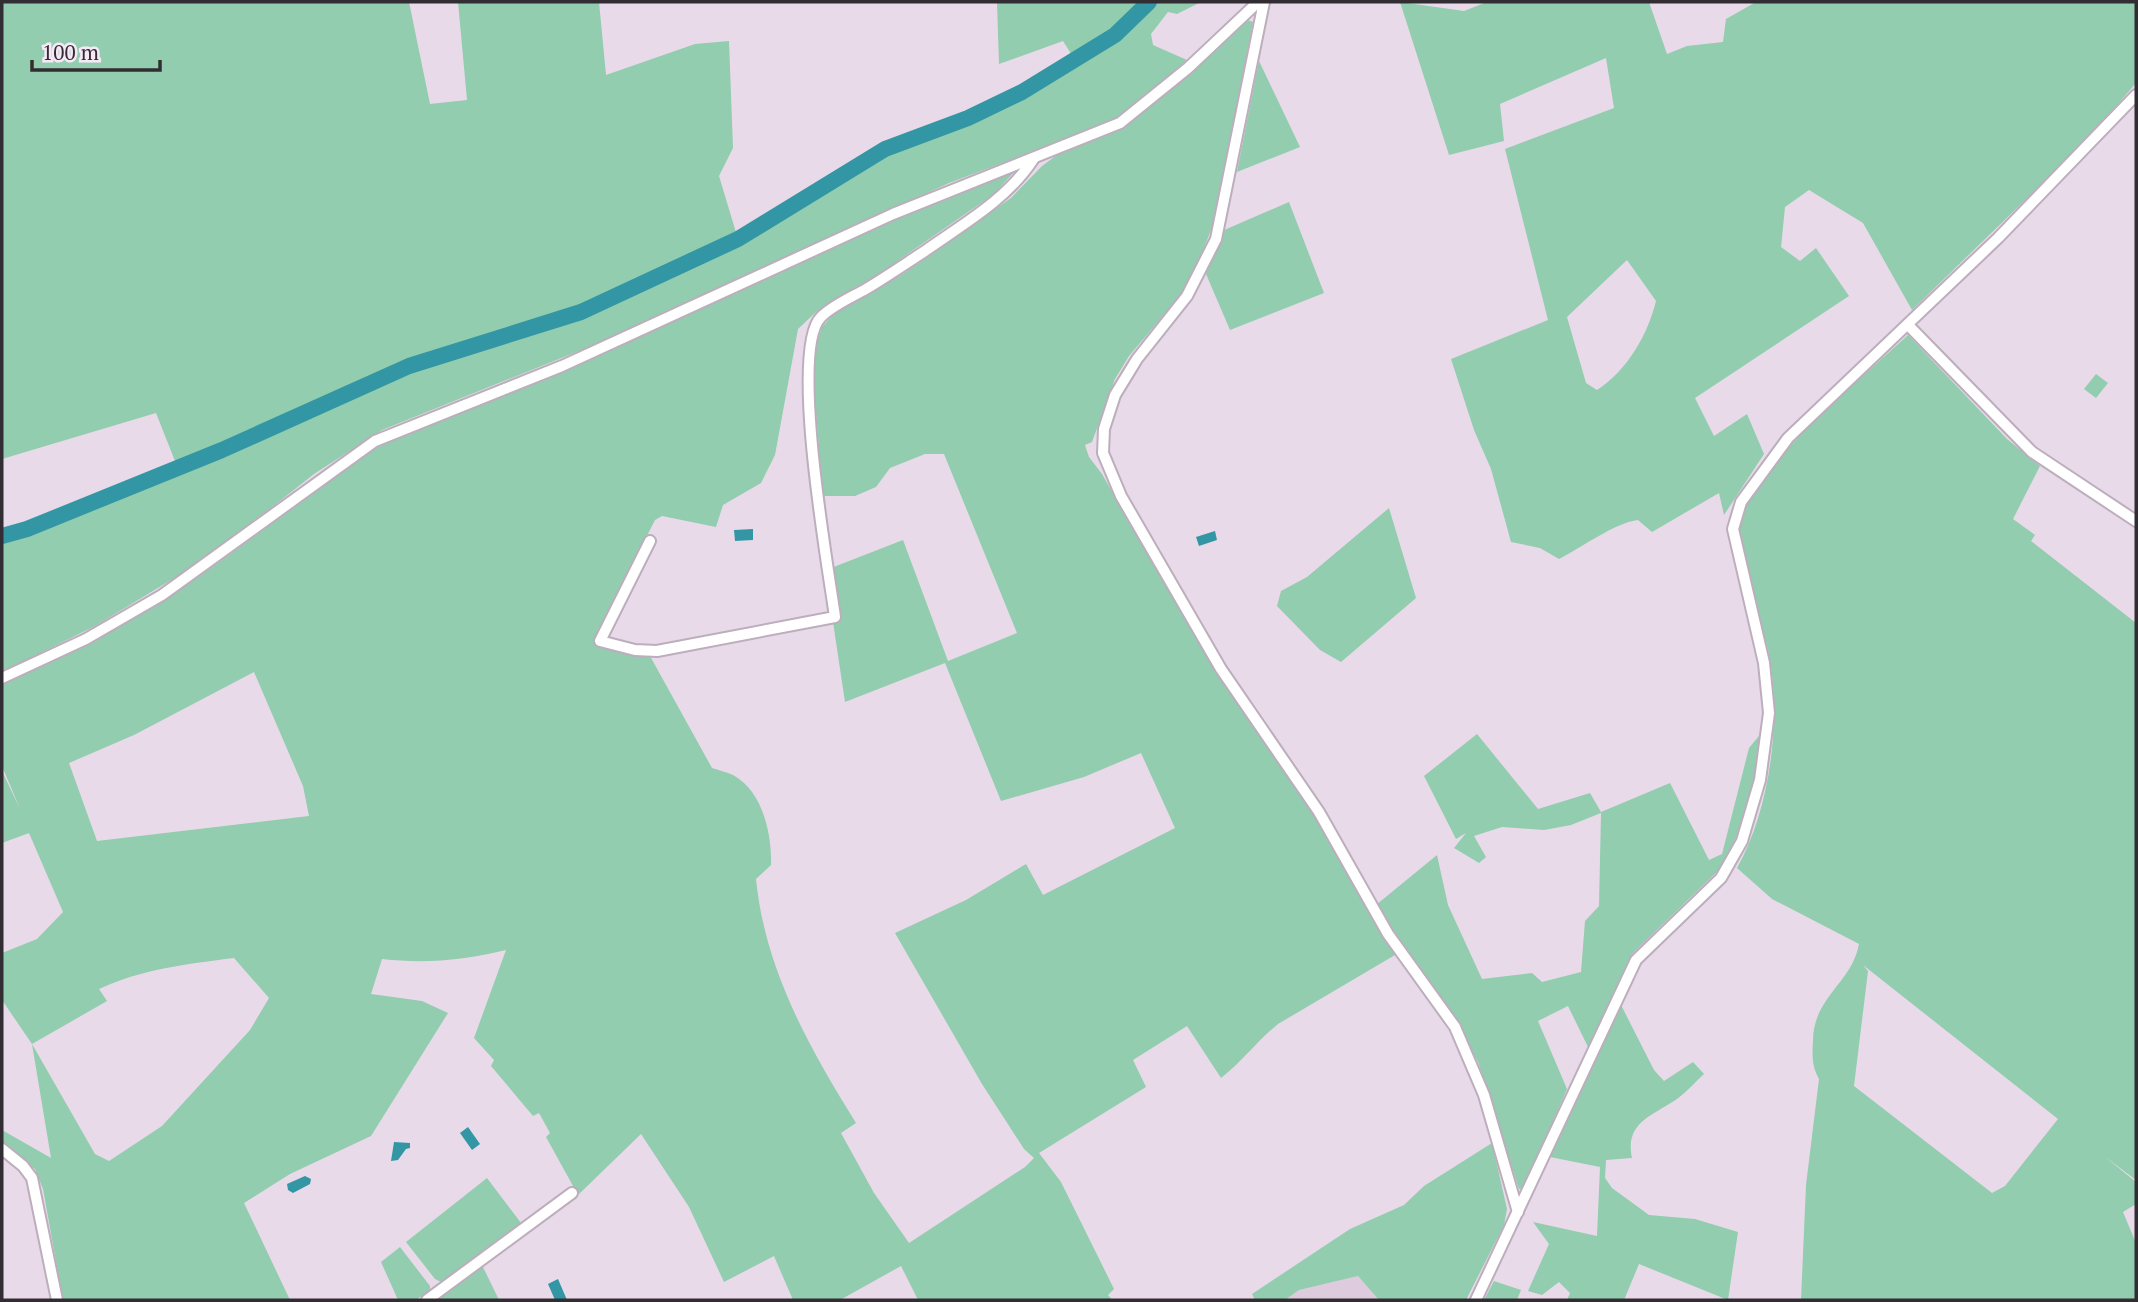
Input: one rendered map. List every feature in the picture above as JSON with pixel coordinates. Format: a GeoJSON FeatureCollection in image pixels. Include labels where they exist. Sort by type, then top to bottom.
{"type":"FeatureCollection","features":[{"type":"Feature","properties":{"kind":"street"},"geometry":{"type":"LineString","coordinates":[[2,678],[86,639],[162,595],[375,441],[562,366],[893,214],[1120,123],[1188,68],[1261,2]]}},
{"type":"Feature","properties":{"kind":"street"},"geometry":{"type":"LineString","coordinates":[[1261,2],[1216,239],[1188,296],[1137,359],[1115,395],[1104,429],[1103,453],[1121,496],[1221,669],[1319,812],[1388,934],[1455,1027],[1484,1095],[1518,1212]]}},
{"type":"Feature","properties":{"kind":"street"},"geometry":{"type":"LineString","coordinates":[[1476,1300],[1636,960],[1721,878],[1738,852],[1751,814],[1766,751],[1769,698],[1764,663],[1733,529],[1736,511],[1747,491],[1788,438],[1909,326],[2136,95]]}},
{"type":"Feature","properties":{"kind":"street"},"geometry":{"type":"LineString","coordinates":[[650,541],[600,641],[647,652],[835,617],[808,390],[809,348],[814,326],[827,312],[882,279],[990,205],[1016,182],[1034,158]]}},
{"type":"Feature","properties":{"kind":"street"},"geometry":{"type":"LineString","coordinates":[[1909,326],[2032,452],[2136,521]]}},
{"type":"Feature","properties":{"kind":"street"},"geometry":{"type":"LineString","coordinates":[[2,1149],[32,1178],[55,1300]]}},
{"type":"Feature","properties":{"kind":"street"},"geometry":{"type":"LineString","coordinates":[[427,1300],[572,1193]]}},
{"type":"Feature","properties":{"kind":"shaded area"},"geometry":{"type":"Polygon","coordinates":[[[1358,1276],[1379,1300],[1285,1300],[1299,1290],[1358,1276]]]}},
{"type":"Feature","properties":{"kind":"green space"},"geometry":{"type":"Polygon","coordinates":[[[2,2],[409,2],[430,104],[467,100],[458,2],[599,2],[606,75],[695,44],[729,41],[733,148],[719,176],[738,239],[885,149],[968,118],[1022,92],[1075,60],[1063,41],[999,64],[997,2],[1141,2],[1144,6],[1149,2],[1201,2],[1177,14],[1168,12],[1151,34],[1153,45],[1187,60],[1119,119],[949,183],[616,336],[382,430],[314,474],[209,557],[95,626],[2,672],[2,536],[27,529],[145,480],[175,461],[156,413],[2,459],[2,2]]]}},
{"type":"Feature","properties":{"kind":"green space"},"geometry":{"type":"Polygon","coordinates":[[[1400,2],[1464,11],[1487,2],[1649,2],[1667,54],[1687,46],[1723,42],[1726,19],[1756,2],[2136,2],[2136,83],[2085,142],[1912,310],[1863,223],[1809,190],[1785,207],[1781,247],[1800,261],[1816,248],[1849,296],[1695,398],[1714,436],[1747,414],[1764,454],[1724,515],[1719,493],[1652,532],[1638,520],[1629,522],[1609,530],[1559,559],[1540,548],[1511,542],[1491,469],[1474,430],[1451,359],[1548,320],[1505,149],[1614,108],[1606,58],[1500,104],[1504,141],[1449,155],[1400,2]],[[1627,260],[1567,317],[1586,383],[1597,390],[1618,373],[1642,339],[1656,301],[1627,260]]]}},
{"type":"Feature","properties":{"kind":"green space"},"geometry":{"type":"Polygon","coordinates":[[[1248,20],[1253,22],[1214,222],[1196,269],[1178,298],[1129,356],[1115,379],[1092,442],[1085,445],[1089,457],[1102,474],[1215,670],[1308,805],[1395,955],[1278,1024],[1221,1078],[1187,1026],[1133,1060],[1146,1087],[1039,1153],[1061,1182],[1114,1289],[1108,1295],[1112,1300],[918,1300],[901,1266],[840,1300],[793,1300],[774,1256],[724,1282],[689,1207],[641,1134],[578,1195],[546,1137],[550,1133],[539,1113],[533,1116],[491,1066],[494,1060],[474,1038],[506,950],[445,960],[382,959],[371,994],[422,1001],[448,1013],[371,1136],[290,1174],[244,1203],[290,1300],[63,1300],[43,1189],[35,1169],[2,1144],[2,1130],[51,1158],[32,1044],[2,1000],[2,953],[37,939],[63,912],[29,833],[2,843],[2,771],[20,809],[2,766],[2,683],[93,640],[174,594],[360,457],[382,445],[942,198],[1015,171],[994,194],[873,278],[816,312],[798,329],[775,455],[761,483],[723,505],[716,527],[662,516],[655,520],[601,627],[595,645],[650,656],[712,768],[733,775],[743,782],[758,803],[764,815],[770,841],[771,865],[756,879],[761,912],[779,976],[806,1036],[856,1123],[841,1133],[874,1193],[909,1243],[1025,1167],[1034,1158],[1024,1149],[982,1084],[895,933],[966,900],[1026,864],[1043,895],[1175,828],[1141,753],[1084,777],[1001,801],[945,663],[845,702],[833,622],[838,621],[831,568],[903,540],[948,661],[1017,633],[944,454],[925,454],[890,468],[876,487],[855,496],[823,496],[813,377],[816,345],[822,327],[834,314],[903,274],[1011,198],[1042,166],[1057,155],[1125,126],[1248,20]],[[254,672],[134,735],[69,763],[97,841],[309,816],[303,786],[254,672]],[[234,958],[182,965],[115,982],[99,989],[107,1001],[32,1044],[95,1154],[109,1161],[162,1126],[250,1030],[269,998],[234,958]]]}},
{"type":"Feature","properties":{"kind":"green space"},"geometry":{"type":"Polygon","coordinates":[[[1259,61],[1300,147],[1237,172],[1259,61]]]}},
{"type":"Feature","properties":{"kind":"green space"},"geometry":{"type":"Polygon","coordinates":[[[1289,202],[1324,293],[1230,330],[1206,274],[1222,231],[1289,202]]]}},
{"type":"Feature","properties":{"kind":"green space"},"geometry":{"type":"Polygon","coordinates":[[[1908,335],[2007,439],[2040,466],[2013,519],[2035,535],[2031,541],[2136,623],[2136,1180],[2104,1156],[2136,1182],[2136,1204],[2123,1212],[2136,1243],[2136,1300],[1801,1300],[1806,1185],[1819,1079],[1813,1056],[1815,1026],[1826,1001],[1855,958],[1859,944],[1772,899],[1737,868],[1749,844],[1765,790],[1774,703],[1768,650],[1741,548],[1741,520],[1750,498],[1789,448],[1908,335]],[[1863,965],[1868,971],[1854,1086],[1992,1193],[2005,1186],[2058,1119],[1863,965]]]}},
{"type":"Feature","properties":{"kind":"green space"},"geometry":{"type":"Polygon","coordinates":[[[2096,374],[2108,383],[2096,398],[2084,389],[2096,374]]]}},
{"type":"Feature","properties":{"kind":"green space"},"geometry":{"type":"Polygon","coordinates":[[[1389,508],[1416,598],[1341,662],[1320,650],[1277,606],[1281,591],[1307,577],[1389,508]]]}},
{"type":"Feature","properties":{"kind":"green space"},"geometry":{"type":"Polygon","coordinates":[[[1763,731],[1749,805],[1725,864],[1632,954],[1589,1049],[1568,1006],[1538,1021],[1567,1089],[1524,1188],[1519,1189],[1478,1062],[1454,1018],[1376,905],[1437,855],[1448,905],[1482,979],[1532,973],[1542,982],[1581,972],[1585,921],[1599,906],[1601,813],[1571,825],[1544,830],[1502,827],[1474,836],[1486,857],[1479,863],[1454,848],[1466,833],[1456,839],[1424,776],[1477,734],[1538,809],[1590,793],[1601,812],[1670,783],[1709,860],[1722,854],[1749,748],[1763,731]]]}},
{"type":"Feature","properties":{"kind":"green space"},"geometry":{"type":"Polygon","coordinates":[[[1621,1005],[1654,1070],[1664,1081],[1693,1062],[1704,1074],[1678,1098],[1641,1123],[1632,1137],[1632,1158],[1606,1160],[1605,1178],[1612,1188],[1649,1215],[1695,1219],[1738,1232],[1728,1300],[1639,1264],[1624,1300],[1567,1300],[1570,1293],[1559,1282],[1542,1295],[1528,1291],[1549,1244],[1533,1222],[1597,1236],[1600,1167],[1550,1157],[1621,1005]]]}},
{"type":"Feature","properties":{"kind":"green space"},"geometry":{"type":"Polygon","coordinates":[[[1492,1143],[1507,1209],[1504,1225],[1466,1300],[1379,1300],[1358,1276],[1299,1290],[1285,1300],[1255,1300],[1252,1294],[1350,1229],[1404,1205],[1424,1186],[1492,1143]]]}},
{"type":"Feature","properties":{"kind":"green space"},"geometry":{"type":"Polygon","coordinates":[[[487,1178],[521,1223],[441,1282],[435,1279],[406,1242],[487,1178]]]}},
{"type":"Feature","properties":{"kind":"green space"},"geometry":{"type":"Polygon","coordinates":[[[400,1247],[430,1286],[430,1290],[416,1300],[398,1300],[381,1262],[400,1247]]]}},
{"type":"Feature","properties":{"kind":"green space"},"geometry":{"type":"Polygon","coordinates":[[[482,1265],[499,1300],[433,1300],[482,1265]]]}},
{"type":"Feature","properties":{"kind":"green space"},"geometry":{"type":"Polygon","coordinates":[[[1494,1281],[1521,1290],[1517,1300],[1484,1300],[1494,1281]]]}},
{"type":"Feature","properties":{"kind":"water"},"geometry":{"type":"Polygon","coordinates":[[[753,529],[753,540],[735,541],[734,530],[753,529]]]}},
{"type":"Feature","properties":{"kind":"water"},"geometry":{"type":"Polygon","coordinates":[[[1215,531],[1217,540],[1199,546],[1196,537],[1215,531]]]}},
{"type":"Feature","properties":{"kind":"water"},"geometry":{"type":"Polygon","coordinates":[[[468,1127],[480,1144],[472,1150],[460,1133],[468,1127]]]}},
{"type":"Feature","properties":{"kind":"water"},"geometry":{"type":"Polygon","coordinates":[[[394,1142],[410,1143],[410,1148],[406,1149],[398,1160],[391,1161],[394,1142]]]}},
{"type":"Feature","properties":{"kind":"water"},"geometry":{"type":"Polygon","coordinates":[[[305,1176],[311,1179],[310,1184],[293,1193],[288,1190],[287,1184],[305,1176]]]}},
{"type":"Feature","properties":{"kind":"water"},"geometry":{"type":"Polygon","coordinates":[[[558,1279],[567,1300],[555,1300],[548,1284],[558,1279]]]}},
{"type":"Feature","properties":{"kind":"waterway"},"geometry":{"type":"LineString","coordinates":[[2,536],[27,529],[222,450],[409,366],[581,312],[738,239],[885,149],[968,118],[1022,92],[1115,35],[1149,2]]}}]}
